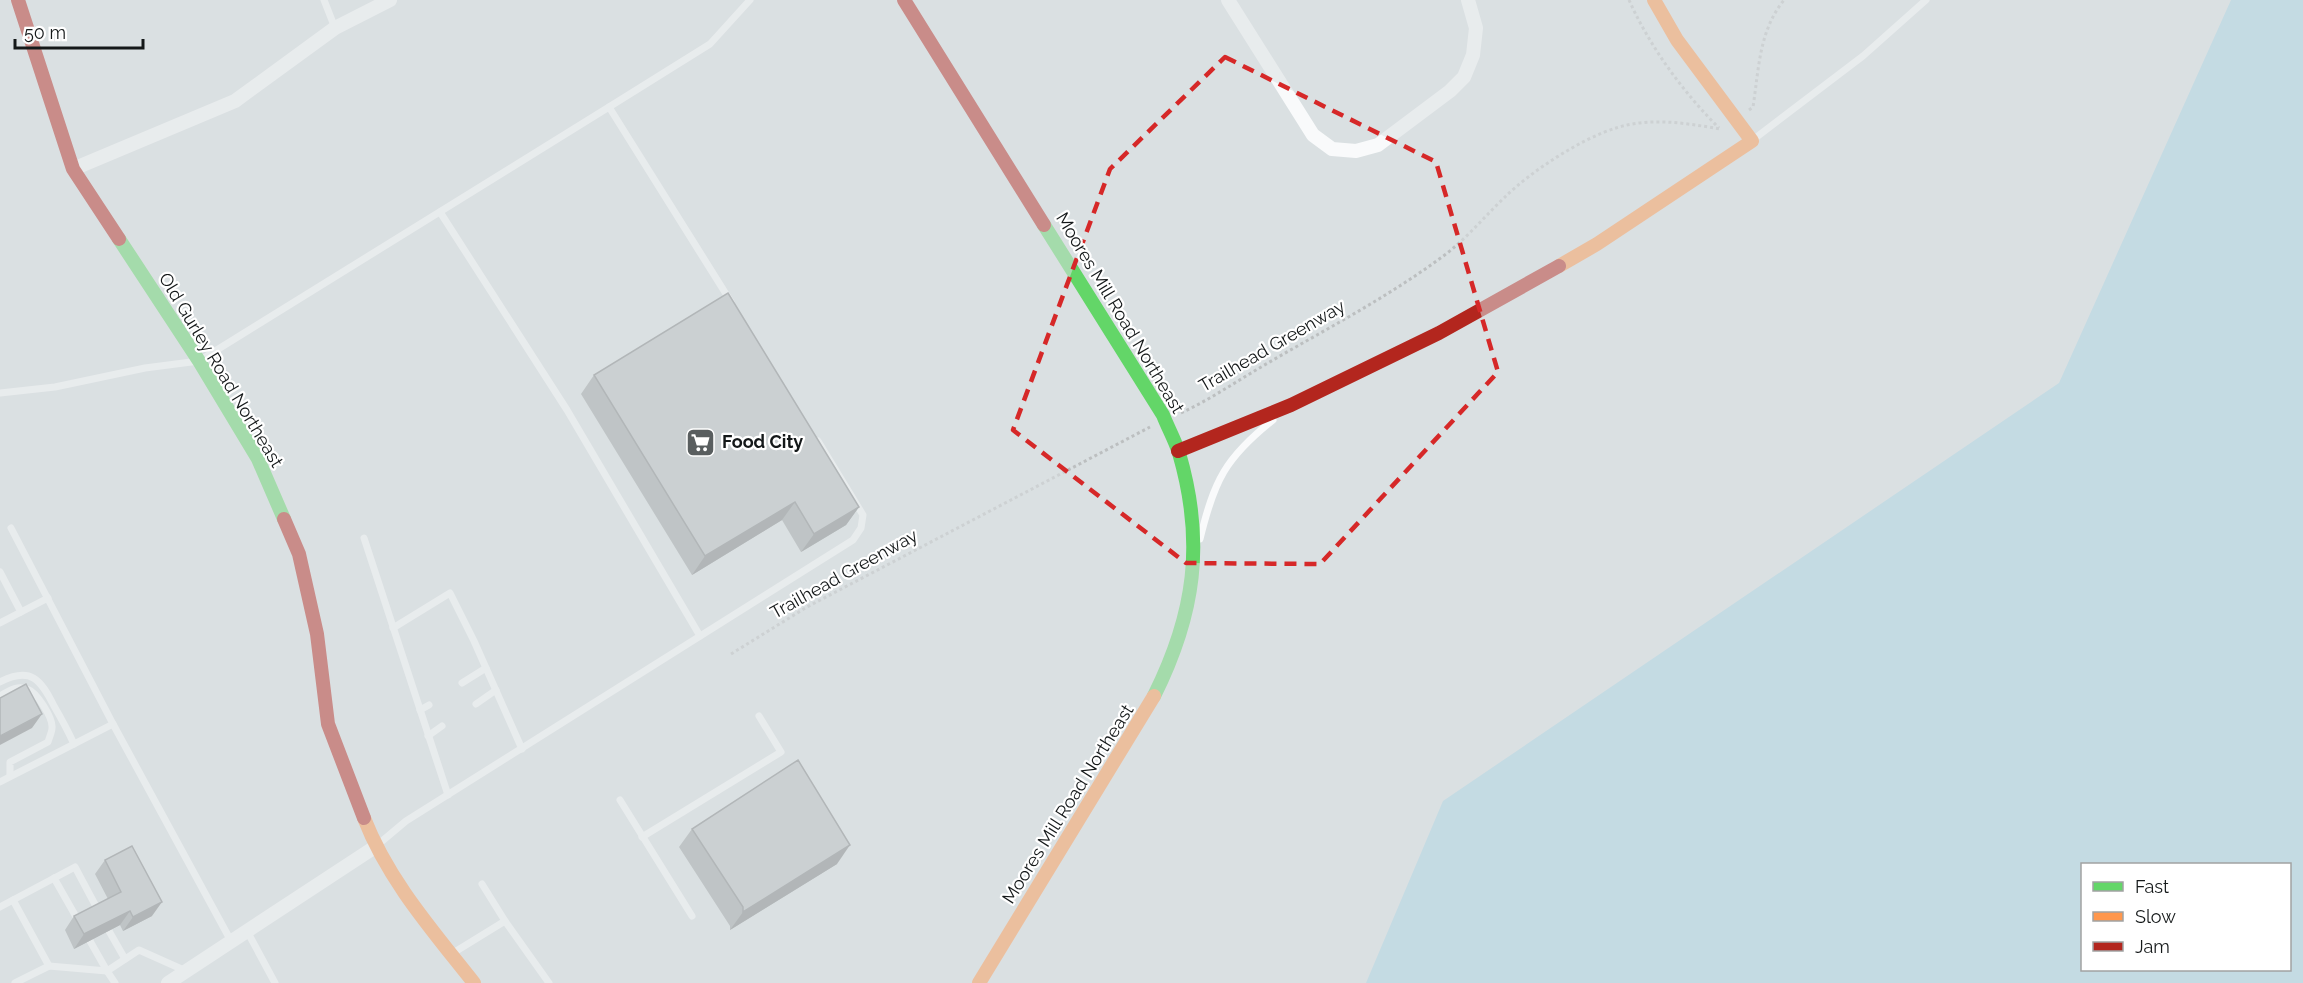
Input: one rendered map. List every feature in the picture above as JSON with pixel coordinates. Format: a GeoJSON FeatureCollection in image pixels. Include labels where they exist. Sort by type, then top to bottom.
{"type":"FeatureCollection","features":[{"type":"Feature","properties":{"kind":"street","name":"Old Gurley Road Northeast"},"geometry":{"type":"LineString","coordinates":[[18,0],[73,169],[199,361],[258,459],[299,554],[317,634],[328,724],[375,847],[411,903],[474,983]]}},
{"type":"Feature","properties":{"kind":"street"},"geometry":{"type":"LineString","coordinates":[[73,169],[235,101],[335,28],[390,0]]}},
{"type":"Feature","properties":{"kind":"street","name":"Moores Mill Road Northeast"},"geometry":{"type":"LineString","coordinates":[[904,0],[1152,395],[1165,420],[1178,451],[1188,494],[1195,562],[1185,621],[1173,656],[1152,701],[978,983]]}},
{"type":"Feature","properties":{"kind":"street"},"geometry":{"type":"LineString","coordinates":[[1228,0],[1313,135],[1332,149],[1356,151],[1378,145],[1450,91],[1464,77],[1473,55],[1476,28],[1468,0]]}},
{"type":"Feature","properties":{"kind":"street"},"geometry":{"type":"LineString","coordinates":[[1178,451],[1291,405],[1439,333],[1515,292],[1597,244],[1752,141],[1677,40],[1654,0]]}},
{"type":"Feature","properties":{"kind":"street"},"geometry":{"type":"LineString","coordinates":[[168,983],[375,847]]}},
{"type":"Feature","properties":{"kind":"lane"},"geometry":{"type":"LineString","coordinates":[[324,0],[335,28]]}},
{"type":"Feature","properties":{"kind":"lane"},"geometry":{"type":"LineString","coordinates":[[0,393],[55,387],[145,368],[199,361],[710,44],[750,0]]}},
{"type":"Feature","properties":{"kind":"lane"},"geometry":{"type":"LineString","coordinates":[[1752,141],[1863,56],[1926,0]]}},
{"type":"Feature","properties":{"kind":"lane"},"geometry":{"type":"LineString","coordinates":[[609,107],[735,308]]}},
{"type":"Feature","properties":{"kind":"lane"},"geometry":{"type":"LineString","coordinates":[[440,212],[567,410],[700,636]]}},
{"type":"Feature","properties":{"kind":"lane"},"geometry":{"type":"LineString","coordinates":[[1195,562],[1209,501],[1218,479],[1248,439],[1291,405]]}},
{"type":"Feature","properties":{"kind":"lane"},"geometry":{"type":"LineString","coordinates":[[375,847],[406,821],[853,540],[861,528],[863,515],[817,438]]}},
{"type":"Feature","properties":{"kind":"lane"},"geometry":{"type":"LineString","coordinates":[[11,528],[113,724],[231,941]]}},
{"type":"Feature","properties":{"kind":"lane"},"geometry":{"type":"LineString","coordinates":[[364,538],[448,795]]}},
{"type":"Feature","properties":{"kind":"lane"},"geometry":{"type":"LineString","coordinates":[[0,572],[21,612]]}},
{"type":"Feature","properties":{"kind":"lane"},"geometry":{"type":"LineString","coordinates":[[393,628],[450,593],[522,749]]}},
{"type":"Feature","properties":{"kind":"lane"},"geometry":{"type":"LineString","coordinates":[[0,623],[48,598]]}},
{"type":"Feature","properties":{"kind":"lane"},"geometry":{"type":"LineString","coordinates":[[462,684],[486,668]]}},
{"type":"Feature","properties":{"kind":"lane"},"geometry":{"type":"LineString","coordinates":[[0,682],[11,676],[25,675],[42,683],[74,744]]}},
{"type":"Feature","properties":{"kind":"lane"},"geometry":{"type":"LineString","coordinates":[[0,696],[15,688],[28,689],[38,696],[51,721],[52,729],[48,742],[10,762],[10,776]]}},
{"type":"Feature","properties":{"kind":"lane"},"geometry":{"type":"LineString","coordinates":[[476,704],[496,690]]}},
{"type":"Feature","properties":{"kind":"lane"},"geometry":{"type":"LineString","coordinates":[[420,710],[429,705]]}},
{"type":"Feature","properties":{"kind":"lane"},"geometry":{"type":"LineString","coordinates":[[642,837],[781,752],[759,716]]}},
{"type":"Feature","properties":{"kind":"lane"},"geometry":{"type":"LineString","coordinates":[[0,782],[113,724]]}},
{"type":"Feature","properties":{"kind":"lane"},"geometry":{"type":"LineString","coordinates":[[428,736],[442,726]]}},
{"type":"Feature","properties":{"kind":"lane"},"geometry":{"type":"LineString","coordinates":[[620,800],[692,916]]}},
{"type":"Feature","properties":{"kind":"lane"},"geometry":{"type":"LineString","coordinates":[[0,907],[75,867],[99,912]]}},
{"type":"Feature","properties":{"kind":"lane"},"geometry":{"type":"LineString","coordinates":[[54,878],[80,922]]}},
{"type":"Feature","properties":{"kind":"lane"},"geometry":{"type":"LineString","coordinates":[[482,884],[549,983]]}},
{"type":"Feature","properties":{"kind":"lane"},"geometry":{"type":"LineString","coordinates":[[13,900],[49,966]]}},
{"type":"Feature","properties":{"kind":"lane"},"geometry":{"type":"LineString","coordinates":[[451,954],[505,921]]}},
{"type":"Feature","properties":{"kind":"lane"},"geometry":{"type":"LineString","coordinates":[[109,931],[125,959]]}},
{"type":"Feature","properties":{"kind":"lane"},"geometry":{"type":"LineString","coordinates":[[247,931],[275,983]]}},
{"type":"Feature","properties":{"kind":"lane"},"geometry":{"type":"LineString","coordinates":[[90,940],[115,983]]}},
{"type":"Feature","properties":{"kind":"lane"},"geometry":{"type":"LineString","coordinates":[[15,983],[49,966],[107,971],[139,950],[186,971]]}},
{"type":"Feature","properties":{"kind":"path"},"geometry":{"type":"LineString","coordinates":[[1753,106],[1765,35],[1773,15],[1784,0]]}},
{"type":"Feature","properties":{"kind":"path","name":"Trailhead Greenway"},"geometry":{"type":"LineString","coordinates":[[731,654],[807,607],[1067,470],[1222,393],[1254,371],[1362,310],[1446,254],[1477,228],[1506,196],[1569,149],[1616,128],[1651,121],[1686,123],[1720,129]]}},
{"type":"Feature","properties":{"kind":"highlighted area"},"geometry":{"type":"Polygon","coordinates":[[[1225,57],[1436,162],[1498,372],[1320,564],[1186,563],[1013,430],[1110,169],[1225,57]]]}},
{"type":"Feature","properties":{"kind":"shaded area"},"geometry":{"type":"Polygon","coordinates":[[[2231,0],[2303,0],[2303,983],[1366,983],[1443,801],[2059,383],[2231,0]]]}},
{"type":"Feature","properties":{"kind":"building"},"geometry":{"type":"Polygon","coordinates":[[[728,293],[859,507],[814,534],[795,502],[705,556],[594,375],[728,293]]]}},
{"type":"Feature","properties":{"kind":"building"},"geometry":{"type":"Polygon","coordinates":[[[26,684],[42,714],[0,736],[0,698],[26,684]]]}},
{"type":"Feature","properties":{"kind":"building"},"geometry":{"type":"Polygon","coordinates":[[[798,760],[850,845],[743,912],[743,907],[692,829],[798,760]]]}},
{"type":"Feature","properties":{"kind":"building"},"geometry":{"type":"Polygon","coordinates":[[[132,846],[162,902],[133,917],[130,911],[84,934],[74,916],[121,892],[105,860],[132,846]]]}},
{"type":"Feature","properties":{"kind":"traffic: fast"},"geometry":{"type":"LineString","coordinates":[[1044,225],[1163,415],[1177,448],[1187,486],[1192,517],[1192,577],[1179,636],[1154,696]]}},
{"type":"Feature","properties":{"kind":"traffic: fast"},"geometry":{"type":"LineString","coordinates":[[119,239],[199,361],[258,459],[284,519]]}},
{"type":"Feature","properties":{"kind":"traffic: slow"},"geometry":{"type":"LineString","coordinates":[[1559,266],[1597,244],[1752,141],[1677,40],[1654,0]]}},
{"type":"Feature","properties":{"kind":"traffic: slow"},"geometry":{"type":"LineString","coordinates":[[979,983],[1154,696]]}},
{"type":"Feature","properties":{"kind":"traffic: slow"},"geometry":{"type":"LineString","coordinates":[[364,818],[374,841],[399,884],[474,983]]}},
{"type":"Feature","properties":{"kind":"traffic: jam"},"geometry":{"type":"LineString","coordinates":[[18,0],[73,169],[119,239]]}},
{"type":"Feature","properties":{"kind":"traffic: jam"},"geometry":{"type":"LineString","coordinates":[[904,0],[1044,225]]}},
{"type":"Feature","properties":{"kind":"traffic: jam"},"geometry":{"type":"LineString","coordinates":[[1178,451],[1291,405],[1439,333],[1559,266]]}},
{"type":"Feature","properties":{"kind":"traffic: jam"},"geometry":{"type":"LineString","coordinates":[[284,519],[299,554],[317,634],[328,724],[364,818]]}},
{"type":"Feature","properties":{"kind":"place","name":"Food City"},"geometry":{"type":"Point","coordinates":[701,442]}}]}
